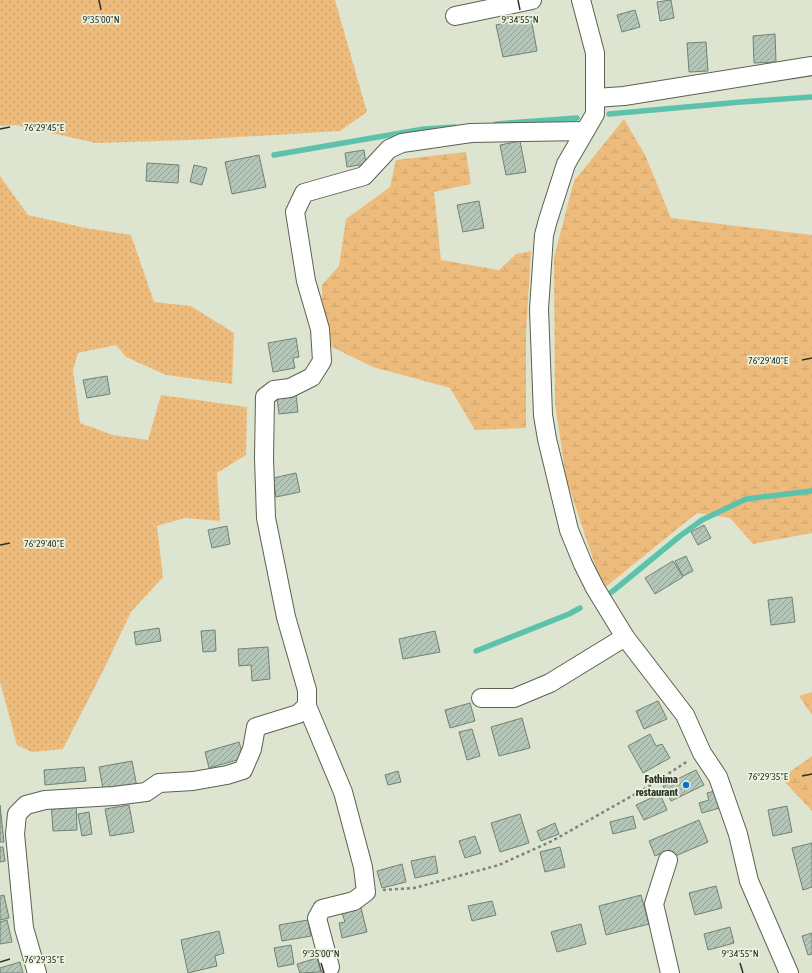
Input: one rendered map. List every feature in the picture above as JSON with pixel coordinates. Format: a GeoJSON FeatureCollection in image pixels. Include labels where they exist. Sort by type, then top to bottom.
{"type":"FeatureCollection","features":[{"type":"Feature","properties":{"kind":"street"},"geometry":{"type":"LineString","coordinates":[[455,16],[532,0]]}},
{"type":"Feature","properties":{"kind":"street"},"geometry":{"type":"LineString","coordinates":[[580,0],[595,53],[595,114],[566,164],[544,235],[539,309],[543,415],[547,439],[569,530],[583,564],[595,588],[625,637],[685,715],[702,753],[718,778],[738,834],[749,881],[789,973]]}},
{"type":"Feature","properties":{"kind":"street"},"geometry":{"type":"LineString","coordinates":[[595,98],[624,96],[812,66]]}},
{"type":"Feature","properties":{"kind":"street"},"geometry":{"type":"LineString","coordinates":[[330,967],[317,918],[322,909],[354,901],[366,892],[363,867],[343,792],[307,706],[307,690],[286,617],[266,518],[264,458],[265,397],[274,390],[290,388],[312,377],[322,361],[320,329],[306,281],[295,212],[304,193],[364,176],[388,149],[402,143],[471,133],[585,131]]}},
{"type":"Feature","properties":{"kind":"street"},"geometry":{"type":"LineString","coordinates":[[481,698],[514,698],[550,682],[625,637]]}},
{"type":"Feature","properties":{"kind":"street"},"geometry":{"type":"LineString","coordinates":[[37,973],[24,928],[15,834],[17,814],[26,805],[44,800],[114,796],[146,792],[159,783],[193,781],[227,775],[244,770],[252,749],[256,727],[298,714],[307,706]]}},
{"type":"Feature","properties":{"kind":"street"},"geometry":{"type":"LineString","coordinates":[[668,860],[654,904],[670,973]]}},
{"type":"Feature","properties":{"kind":"path"},"geometry":{"type":"LineString","coordinates":[[366,892],[414,888],[500,865],[552,841],[646,788],[702,753]]}},
{"type":"Feature","properties":{"kind":"green space"},"geometry":{"type":"Polygon","coordinates":[[[0,0],[335,0],[367,112],[340,131],[191,140],[96,143],[16,125],[0,126],[0,0]]]}},
{"type":"Feature","properties":{"kind":"green space"},"geometry":{"type":"Polygon","coordinates":[[[624,119],[645,155],[671,218],[812,235],[812,533],[753,544],[730,518],[697,513],[603,589],[566,478],[555,403],[554,257],[574,181],[624,119]]]}},
{"type":"Feature","properties":{"kind":"green space"},"geometry":{"type":"Polygon","coordinates":[[[466,152],[471,184],[434,192],[441,260],[499,270],[516,254],[531,251],[526,333],[526,428],[475,430],[450,388],[373,367],[332,347],[322,310],[322,285],[339,266],[346,219],[390,187],[396,160],[466,152]]]}},
{"type":"Feature","properties":{"kind":"green space"},"geometry":{"type":"Polygon","coordinates":[[[0,176],[28,215],[86,228],[131,235],[154,302],[191,306],[234,333],[232,384],[166,375],[126,357],[116,345],[78,353],[73,370],[80,423],[113,435],[148,440],[161,395],[247,407],[246,455],[217,473],[220,521],[185,518],[157,526],[163,577],[131,612],[63,749],[32,752],[17,745],[0,682],[0,176]]]}},
{"type":"Feature","properties":{"kind":"green space"},"geometry":{"type":"Polygon","coordinates":[[[812,692],[812,715],[799,696],[812,692]]]}},
{"type":"Feature","properties":{"kind":"green space"},"geometry":{"type":"Polygon","coordinates":[[[812,756],[812,811],[781,778],[812,756]]]}},
{"type":"Feature","properties":{"kind":"building"},"geometry":{"type":"Polygon","coordinates":[[[671,0],[674,18],[660,21],[657,2],[671,0]]]}},
{"type":"Feature","properties":{"kind":"building"},"geometry":{"type":"Polygon","coordinates":[[[635,10],[640,27],[622,32],[617,15],[635,10]]]}},
{"type":"Feature","properties":{"kind":"building"},"geometry":{"type":"Polygon","coordinates":[[[531,18],[537,51],[503,57],[496,25],[531,18]]]}},
{"type":"Feature","properties":{"kind":"building"},"geometry":{"type":"Polygon","coordinates":[[[775,34],[776,62],[754,63],[753,36],[775,34]]]}},
{"type":"Feature","properties":{"kind":"building"},"geometry":{"type":"Polygon","coordinates":[[[706,42],[708,71],[689,72],[687,43],[706,42]]]}},
{"type":"Feature","properties":{"kind":"building"},"geometry":{"type":"Polygon","coordinates":[[[520,141],[526,172],[506,175],[500,145],[520,141]]]}},
{"type":"Feature","properties":{"kind":"building"},"geometry":{"type":"Polygon","coordinates":[[[364,150],[366,164],[347,167],[345,153],[364,150]]]}},
{"type":"Feature","properties":{"kind":"building"},"geometry":{"type":"Polygon","coordinates":[[[259,155],[266,187],[232,194],[225,162],[259,155]]]}},
{"type":"Feature","properties":{"kind":"building"},"geometry":{"type":"Polygon","coordinates":[[[147,163],[179,165],[178,183],[146,181],[147,163]]]}},
{"type":"Feature","properties":{"kind":"building"},"geometry":{"type":"Polygon","coordinates":[[[194,165],[207,168],[202,185],[190,182],[194,165]]]}},
{"type":"Feature","properties":{"kind":"building"},"geometry":{"type":"Polygon","coordinates":[[[479,201],[484,228],[463,232],[457,205],[479,201]]]}},
{"type":"Feature","properties":{"kind":"building"},"geometry":{"type":"Polygon","coordinates":[[[296,338],[299,357],[293,358],[295,368],[273,372],[268,343],[296,338]]]}},
{"type":"Feature","properties":{"kind":"building"},"geometry":{"type":"Polygon","coordinates":[[[107,376],[110,394],[87,398],[83,380],[107,376]]]}},
{"type":"Feature","properties":{"kind":"building"},"geometry":{"type":"Polygon","coordinates":[[[296,395],[298,412],[279,414],[277,398],[296,395]]]}},
{"type":"Feature","properties":{"kind":"building"},"geometry":{"type":"Polygon","coordinates":[[[296,473],[300,492],[276,497],[273,478],[296,473]]]}},
{"type":"Feature","properties":{"kind":"building"},"geometry":{"type":"Polygon","coordinates":[[[704,525],[711,538],[698,545],[691,532],[704,525]]]}},
{"type":"Feature","properties":{"kind":"building"},"geometry":{"type":"Polygon","coordinates":[[[227,526],[230,544],[212,548],[208,530],[227,526]]]}},
{"type":"Feature","properties":{"kind":"building"},"geometry":{"type":"Polygon","coordinates":[[[686,556],[693,571],[683,576],[675,561],[686,556]]]}},
{"type":"Feature","properties":{"kind":"building"},"geometry":{"type":"Polygon","coordinates":[[[673,561],[683,577],[655,594],[645,578],[673,561]]]}},
{"type":"Feature","properties":{"kind":"building"},"geometry":{"type":"Polygon","coordinates":[[[792,597],[795,622],[771,625],[768,600],[792,597]]]}},
{"type":"Feature","properties":{"kind":"building"},"geometry":{"type":"Polygon","coordinates":[[[159,628],[161,641],[136,645],[134,632],[159,628]]]}},
{"type":"Feature","properties":{"kind":"building"},"geometry":{"type":"Polygon","coordinates":[[[215,630],[216,651],[203,652],[201,631],[215,630]]]}},
{"type":"Feature","properties":{"kind":"building"},"geometry":{"type":"Polygon","coordinates":[[[435,631],[440,652],[403,659],[399,639],[435,631]]]}},
{"type":"Feature","properties":{"kind":"building"},"geometry":{"type":"Polygon","coordinates":[[[268,647],[270,679],[252,681],[251,665],[239,666],[238,649],[268,647]]]}},
{"type":"Feature","properties":{"kind":"building"},"geometry":{"type":"Polygon","coordinates":[[[658,701],[667,719],[644,729],[636,711],[658,701]]]}},
{"type":"Feature","properties":{"kind":"building"},"geometry":{"type":"Polygon","coordinates":[[[470,703],[475,721],[450,728],[445,710],[470,703]]]}},
{"type":"Feature","properties":{"kind":"building"},"geometry":{"type":"Polygon","coordinates":[[[522,718],[530,748],[499,756],[491,727],[522,718]]]}},
{"type":"Feature","properties":{"kind":"building"},"geometry":{"type":"Polygon","coordinates":[[[472,729],[480,756],[467,760],[459,732],[472,729]]]}},
{"type":"Feature","properties":{"kind":"building"},"geometry":{"type":"Polygon","coordinates":[[[650,734],[656,746],[662,744],[670,758],[643,773],[628,746],[650,734]]]}},
{"type":"Feature","properties":{"kind":"building"},"geometry":{"type":"Polygon","coordinates":[[[239,742],[244,758],[209,768],[205,752],[239,742]]]}},
{"type":"Feature","properties":{"kind":"building"},"geometry":{"type":"Polygon","coordinates":[[[132,761],[137,787],[104,794],[99,767],[132,761]]]}},
{"type":"Feature","properties":{"kind":"building"},"geometry":{"type":"Polygon","coordinates":[[[84,767],[86,781],[45,785],[44,770],[84,767]]]}},
{"type":"Feature","properties":{"kind":"building"},"geometry":{"type":"Polygon","coordinates":[[[696,770],[704,785],[671,801],[663,786],[696,770]]]}},
{"type":"Feature","properties":{"kind":"building"},"geometry":{"type":"Polygon","coordinates":[[[398,771],[401,782],[388,785],[385,775],[398,771]]]}},
{"type":"Feature","properties":{"kind":"building"},"geometry":{"type":"Polygon","coordinates":[[[719,790],[723,807],[702,813],[699,803],[709,800],[707,793],[719,790]]]}},
{"type":"Feature","properties":{"kind":"building"},"geometry":{"type":"Polygon","coordinates":[[[660,794],[667,810],[644,820],[636,805],[660,794]]]}},
{"type":"Feature","properties":{"kind":"building"},"geometry":{"type":"Polygon","coordinates":[[[76,799],[77,830],[53,831],[51,801],[76,799]]]}},
{"type":"Feature","properties":{"kind":"building"},"geometry":{"type":"Polygon","coordinates":[[[0,805],[4,842],[0,842],[0,805]]]}},
{"type":"Feature","properties":{"kind":"building"},"geometry":{"type":"Polygon","coordinates":[[[129,805],[134,832],[110,836],[105,809],[129,805]]]}},
{"type":"Feature","properties":{"kind":"building"},"geometry":{"type":"Polygon","coordinates":[[[787,806],[792,832],[773,836],[768,810],[787,806]]]}},
{"type":"Feature","properties":{"kind":"building"},"geometry":{"type":"Polygon","coordinates":[[[89,812],[92,834],[82,836],[78,814],[89,812]]]}},
{"type":"Feature","properties":{"kind":"building"},"geometry":{"type":"Polygon","coordinates":[[[520,814],[529,843],[500,852],[491,823],[520,814]]]}},
{"type":"Feature","properties":{"kind":"building"},"geometry":{"type":"Polygon","coordinates":[[[633,816],[636,828],[613,834],[610,822],[633,816]]]}},
{"type":"Feature","properties":{"kind":"building"},"geometry":{"type":"Polygon","coordinates":[[[699,820],[708,842],[673,857],[670,850],[655,856],[649,841],[699,820]]]}},
{"type":"Feature","properties":{"kind":"building"},"geometry":{"type":"Polygon","coordinates":[[[555,823],[559,834],[541,841],[537,831],[555,823]]]}},
{"type":"Feature","properties":{"kind":"building"},"geometry":{"type":"Polygon","coordinates":[[[475,836],[481,853],[465,858],[459,841],[475,836]]]}},
{"type":"Feature","properties":{"kind":"building"},"geometry":{"type":"Polygon","coordinates":[[[812,843],[812,887],[803,890],[792,848],[812,843]]]}},
{"type":"Feature","properties":{"kind":"building"},"geometry":{"type":"Polygon","coordinates":[[[0,847],[3,847],[5,861],[0,862],[0,847]]]}},
{"type":"Feature","properties":{"kind":"building"},"geometry":{"type":"Polygon","coordinates":[[[560,847],[565,867],[545,872],[540,852],[560,847]]]}},
{"type":"Feature","properties":{"kind":"building"},"geometry":{"type":"Polygon","coordinates":[[[435,856],[438,873],[415,878],[411,861],[435,856]]]}},
{"type":"Feature","properties":{"kind":"building"},"geometry":{"type":"Polygon","coordinates":[[[402,864],[406,882],[382,888],[377,871],[402,864]]]}},
{"type":"Feature","properties":{"kind":"building"},"geometry":{"type":"Polygon","coordinates":[[[716,886],[722,908],[695,915],[689,893],[716,886]]]}},
{"type":"Feature","properties":{"kind":"building"},"geometry":{"type":"Polygon","coordinates":[[[4,895],[9,918],[0,920],[0,896],[4,895]]]}},
{"type":"Feature","properties":{"kind":"building"},"geometry":{"type":"Polygon","coordinates":[[[641,895],[649,924],[606,935],[599,906],[641,895]]]}},
{"type":"Feature","properties":{"kind":"building"},"geometry":{"type":"Polygon","coordinates":[[[492,901],[496,915],[472,921],[468,906],[492,901]]]}},
{"type":"Feature","properties":{"kind":"building"},"geometry":{"type":"Polygon","coordinates":[[[361,908],[367,932],[342,938],[339,923],[345,922],[342,913],[361,908]]]}},
{"type":"Feature","properties":{"kind":"building"},"geometry":{"type":"Polygon","coordinates":[[[7,920],[12,942],[0,944],[0,922],[7,920]]]}},
{"type":"Feature","properties":{"kind":"building"},"geometry":{"type":"Polygon","coordinates":[[[308,920],[311,936],[282,941],[279,925],[308,920]]]}},
{"type":"Feature","properties":{"kind":"building"},"geometry":{"type":"Polygon","coordinates":[[[581,924],[586,944],[557,952],[551,932],[581,924]]]}},
{"type":"Feature","properties":{"kind":"building"},"geometry":{"type":"Polygon","coordinates":[[[730,927],[734,943],[708,950],[704,934],[730,927]]]}},
{"type":"Feature","properties":{"kind":"building"},"geometry":{"type":"Polygon","coordinates":[[[219,931],[224,953],[215,956],[217,966],[188,973],[181,940],[219,931]]]}},
{"type":"Feature","properties":{"kind":"building"},"geometry":{"type":"Polygon","coordinates":[[[812,933],[812,954],[808,955],[802,936],[812,933]]]}},
{"type":"Feature","properties":{"kind":"building"},"geometry":{"type":"Polygon","coordinates":[[[291,945],[294,964],[278,967],[274,948],[291,945]]]}},
{"type":"Feature","properties":{"kind":"building"},"geometry":{"type":"Polygon","coordinates":[[[317,958],[321,972],[300,973],[297,964],[317,958]]]}},
{"type":"Feature","properties":{"kind":"building"},"geometry":{"type":"Polygon","coordinates":[[[20,962],[23,973],[0,973],[0,968],[20,962]]]}},
{"type":"Feature","properties":{"kind":"waterway"},"geometry":{"type":"LineString","coordinates":[[609,114],[812,97]]}},
{"type":"Feature","properties":{"kind":"waterway"},"geometry":{"type":"LineString","coordinates":[[496,124],[577,118]]}},
{"type":"Feature","properties":{"kind":"waterway"},"geometry":{"type":"LineString","coordinates":[[274,155],[424,129],[455,127]]}},
{"type":"Feature","properties":{"kind":"waterway"},"geometry":{"type":"LineString","coordinates":[[607,595],[702,520],[746,499],[812,491]]}},
{"type":"Feature","properties":{"kind":"waterway"},"geometry":{"type":"LineString","coordinates":[[476,651],[569,614],[580,608]]}},
{"type":"Feature","properties":{"kind":"place","name":"Fathima restaurant"},"geometry":{"type":"Point","coordinates":[686,785]}}]}
